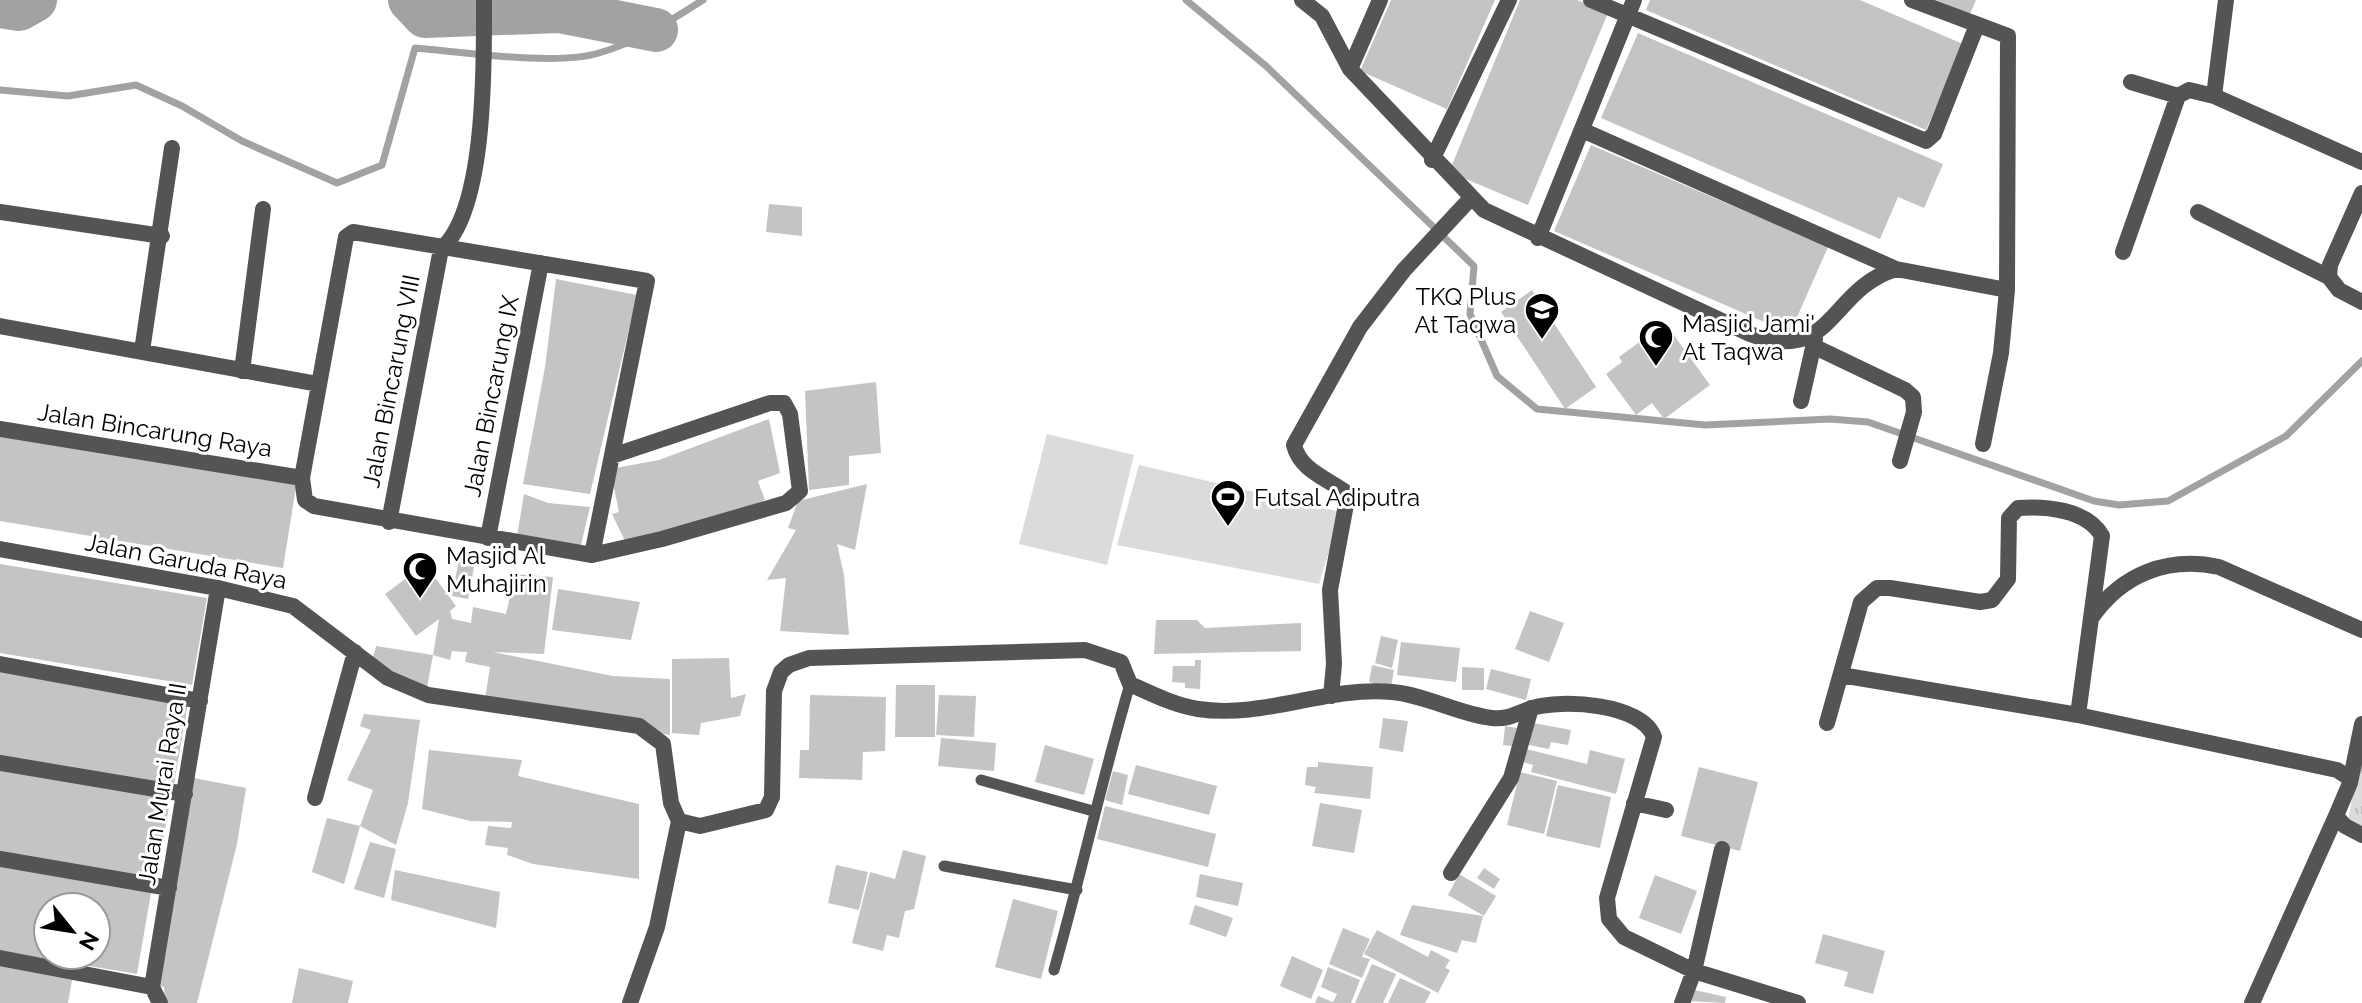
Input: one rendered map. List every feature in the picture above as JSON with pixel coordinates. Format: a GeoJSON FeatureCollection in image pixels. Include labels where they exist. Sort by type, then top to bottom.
{"type":"FeatureCollection","features":[{"type":"Feature","properties":{"kind":"street"},"geometry":{"type":"LineString","coordinates":[[441,249],[453,239],[465,211],[481,118],[484,0]]}},
{"type":"Feature","properties":{"kind":"street"},"geometry":{"type":"LineString","coordinates":[[1302,0],[1322,16],[1350,69],[1432,160],[1484,210],[1538,238],[1775,343],[1815,340],[1905,390],[1913,397],[1914,412],[1900,461]]}},
{"type":"Feature","properties":{"kind":"street"},"geometry":{"type":"LineString","coordinates":[[1350,69],[1380,0]]}},
{"type":"Feature","properties":{"kind":"street"},"geometry":{"type":"LineString","coordinates":[[1432,160],[1509,0]]}},
{"type":"Feature","properties":{"kind":"street"},"geometry":{"type":"LineString","coordinates":[[1591,0],[1632,7],[1926,141],[1934,134],[1977,25]]}},
{"type":"Feature","properties":{"kind":"street"},"geometry":{"type":"LineString","coordinates":[[1912,0],[2008,36],[2007,290],[2001,353],[1983,444]]}},
{"type":"Feature","properties":{"kind":"street"},"geometry":{"type":"LineString","coordinates":[[2214,96],[2226,0]]}},
{"type":"Feature","properties":{"kind":"street"},"geometry":{"type":"LineString","coordinates":[[1538,238],[1632,7]]}},
{"type":"Feature","properties":{"kind":"street"},"geometry":{"type":"LineString","coordinates":[[2131,82],[2178,96]]}},
{"type":"Feature","properties":{"kind":"street"},"geometry":{"type":"LineString","coordinates":[[2123,252],[2178,96],[2189,90],[2214,96],[2362,162]]}},
{"type":"Feature","properties":{"kind":"street"},"geometry":{"type":"LineString","coordinates":[[1582,130],[1896,269],[2007,290]]}},
{"type":"Feature","properties":{"kind":"street"},"geometry":{"type":"LineString","coordinates":[[142,351],[162,236],[172,148]]}},
{"type":"Feature","properties":{"kind":"street"},"geometry":{"type":"LineString","coordinates":[[2329,277],[2330,265],[2362,193]]}},
{"type":"Feature","properties":{"kind":"street"},"geometry":{"type":"LineString","coordinates":[[1331,696],[1334,664],[1330,590],[1348,494],[1312,472],[1296,455],[1294,445],[1360,327],[1423,248],[1471,198]]}},
{"type":"Feature","properties":{"kind":"street"},"geometry":{"type":"LineString","coordinates":[[242,371],[263,209]]}},
{"type":"Feature","properties":{"kind":"street"},"geometry":{"type":"LineString","coordinates":[[0,212],[162,236]]}},
{"type":"Feature","properties":{"kind":"street"},"geometry":{"type":"LineString","coordinates":[[2198,212],[2329,277],[2339,290],[2362,302]]}},
{"type":"Feature","properties":{"kind":"street"},"geometry":{"type":"LineString","coordinates":[[592,555],[647,281],[353,232],[346,237],[302,478],[305,500],[314,506],[389,522],[592,555],[662,539],[786,503],[800,491],[790,414],[784,403],[770,403],[612,456]]}},
{"type":"Feature","properties":{"kind":"street","name":"Jalan Bincarung VIII"},"geometry":{"type":"LineString","coordinates":[[389,522],[441,249]]}},
{"type":"Feature","properties":{"kind":"street","name":"Jalan Bincarung IX"},"geometry":{"type":"LineString","coordinates":[[488,538],[541,263]]}},
{"type":"Feature","properties":{"kind":"street"},"geometry":{"type":"LineString","coordinates":[[1801,401],[1815,340],[1863,284],[1896,269]]}},
{"type":"Feature","properties":{"kind":"street"},"geometry":{"type":"LineString","coordinates":[[0,326],[318,384]]}},
{"type":"Feature","properties":{"kind":"street","name":"Jalan Bincarung Raya"},"geometry":{"type":"LineString","coordinates":[[0,429],[302,478]]}},
{"type":"Feature","properties":{"kind":"street"},"geometry":{"type":"LineString","coordinates":[[1827,723],[1861,602],[1877,588],[1980,602],[1992,600],[2000,594],[2008,579],[2009,518],[2018,508],[2077,515],[2099,531],[2103,545],[2078,715]]}},
{"type":"Feature","properties":{"kind":"street","name":"Jalan Garuda Raya"},"geometry":{"type":"LineString","coordinates":[[0,549],[218,588],[293,606],[388,678],[428,695],[628,723],[647,730],[663,744],[671,803],[679,821]]}},
{"type":"Feature","properties":{"kind":"street"},"geometry":{"type":"LineString","coordinates":[[2091,619],[2102,603],[2132,578],[2151,569],[2185,563],[2219,567],[2362,630]]}},
{"type":"Feature","properties":{"kind":"street","name":"Jalan Murai Raya II"},"geometry":{"type":"LineString","coordinates":[[152,987],[218,588]]}},
{"type":"Feature","properties":{"kind":"street"},"geometry":{"type":"LineString","coordinates":[[630,1003],[657,927],[679,821],[713,824],[766,810],[772,797],[774,691],[781,672],[797,661],[850,655],[1085,650],[1121,662],[1130,684],[1173,703],[1213,710],[1249,710],[1331,696],[1390,692],[1492,718],[1512,718],[1531,708],[1575,703],[1634,716],[1649,725],[1654,745],[1607,898],[1609,919],[1624,937],[1694,971],[1798,1003]]}},
{"type":"Feature","properties":{"kind":"street"},"geometry":{"type":"LineString","coordinates":[[315,798],[355,652]]}},
{"type":"Feature","properties":{"kind":"street"},"geometry":{"type":"LineString","coordinates":[[0,664],[200,701]]}},
{"type":"Feature","properties":{"kind":"street"},"geometry":{"type":"LineString","coordinates":[[1841,675],[2078,715],[2330,768],[2348,777],[2350,783]]}},
{"type":"Feature","properties":{"kind":"street"},"geometry":{"type":"LineString","coordinates":[[1451,873],[1511,778],[1531,708]]}},
{"type":"Feature","properties":{"kind":"street"},"geometry":{"type":"LineString","coordinates":[[2252,1003],[2350,783],[2362,724]]}},
{"type":"Feature","properties":{"kind":"street"},"geometry":{"type":"LineString","coordinates":[[0,763],[185,794]]}},
{"type":"Feature","properties":{"kind":"street"},"geometry":{"type":"LineString","coordinates":[[1634,803],[1666,810]]}},
{"type":"Feature","properties":{"kind":"street"},"geometry":{"type":"LineString","coordinates":[[2336,816],[2345,826],[2362,835]]}},
{"type":"Feature","properties":{"kind":"street"},"geometry":{"type":"LineString","coordinates":[[1682,1003],[1694,971],[1722,849]]}},
{"type":"Feature","properties":{"kind":"street"},"geometry":{"type":"LineString","coordinates":[[0,859],[169,888]]}},
{"type":"Feature","properties":{"kind":"street"},"geometry":{"type":"LineString","coordinates":[[0,958],[152,987],[160,1003]]}},
{"type":"Feature","properties":{"kind":"lane"},"geometry":{"type":"LineString","coordinates":[[1054,970],[1077,890],[1093,811],[1130,684]]}},
{"type":"Feature","properties":{"kind":"lane"},"geometry":{"type":"LineString","coordinates":[[981,780],[1093,811]]}},
{"type":"Feature","properties":{"kind":"lane"},"geometry":{"type":"LineString","coordinates":[[944,866],[1077,890]]}},
{"type":"Feature","properties":{"kind":"green space"},"geometry":{"type":"Polygon","coordinates":[[[1047,434],[1134,455],[1107,565],[1019,544],[1047,434]]]}},
{"type":"Feature","properties":{"kind":"green space","name":"Futsal Adiputra"},"geometry":{"type":"Polygon","coordinates":[[[1139,465],[1341,512],[1319,584],[1117,545],[1139,465]]]}},
{"type":"Feature","properties":{"kind":"green space"},"geometry":{"type":"Polygon","coordinates":[[[2362,740],[2362,841],[2346,833],[2362,740]]]}},
{"type":"Feature","properties":{"kind":"building"},"geometry":{"type":"Polygon","coordinates":[[[1391,0],[1495,0],[1447,109],[1360,71],[1391,0]]]}},
{"type":"Feature","properties":{"kind":"building"},"geometry":{"type":"Polygon","coordinates":[[[1520,0],[1577,0],[1608,13],[1528,205],[1449,172],[1520,0]]]}},
{"type":"Feature","properties":{"kind":"building"},"geometry":{"type":"Polygon","coordinates":[[[1650,0],[1860,0],[1963,44],[1926,130],[1646,10],[1650,0]]]}},
{"type":"Feature","properties":{"kind":"building"},"geometry":{"type":"Polygon","coordinates":[[[1936,0],[1976,0],[1970,14],[1936,0]]]}},
{"type":"Feature","properties":{"kind":"building"},"geometry":{"type":"Polygon","coordinates":[[[1638,33],[1943,164],[1924,208],[1898,197],[1880,239],[1601,118],[1638,33]]]}},
{"type":"Feature","properties":{"kind":"building"},"geometry":{"type":"Polygon","coordinates":[[[1591,145],[1828,247],[1790,333],[1554,231],[1591,145]]]}},
{"type":"Feature","properties":{"kind":"building"},"geometry":{"type":"Polygon","coordinates":[[[769,204],[802,207],[802,236],[766,232],[769,204]]]}},
{"type":"Feature","properties":{"kind":"building"},"geometry":{"type":"Polygon","coordinates":[[[556,279],[637,295],[590,494],[523,484],[545,367],[556,279]]]}},
{"type":"Feature","properties":{"kind":"building","name":"TKQ Plus At Taqwa"},"geometry":{"type":"Polygon","coordinates":[[[1532,290],[1596,387],[1565,409],[1501,312],[1532,290]]]}},
{"type":"Feature","properties":{"kind":"building","name":"Masjid Jami' At Taqwa"},"geometry":{"type":"Polygon","coordinates":[[[1665,323],[1710,385],[1664,419],[1652,403],[1636,415],[1606,374],[1622,362],[1619,357],[1665,323]]]}},
{"type":"Feature","properties":{"kind":"building"},"geometry":{"type":"Polygon","coordinates":[[[876,382],[881,453],[849,456],[849,485],[809,490],[805,391],[876,382]]]}},
{"type":"Feature","properties":{"kind":"building"},"geometry":{"type":"Polygon","coordinates":[[[769,419],[780,473],[758,481],[765,500],[714,520],[627,545],[612,514],[619,512],[610,469],[659,460],[769,419]]]}},
{"type":"Feature","properties":{"kind":"building"},"geometry":{"type":"Polygon","coordinates":[[[0,432],[297,481],[283,568],[0,521],[0,432]]]}},
{"type":"Feature","properties":{"kind":"building"},"geometry":{"type":"Polygon","coordinates":[[[867,484],[855,550],[837,544],[844,575],[849,635],[780,631],[786,578],[767,580],[796,530],[788,528],[798,501],[867,484]]]}},
{"type":"Feature","properties":{"kind":"building"},"geometry":{"type":"Polygon","coordinates":[[[524,494],[548,503],[590,507],[580,549],[517,536],[524,494]]]}},
{"type":"Feature","properties":{"kind":"building"},"geometry":{"type":"Polygon","coordinates":[[[459,559],[475,562],[468,599],[452,596],[459,559]]]}},
{"type":"Feature","properties":{"kind":"building"},"geometry":{"type":"Polygon","coordinates":[[[0,564],[207,598],[192,685],[0,653],[0,564]]]}},
{"type":"Feature","properties":{"kind":"building"},"geometry":{"type":"Polygon","coordinates":[[[425,564],[456,606],[450,611],[452,619],[471,623],[473,607],[506,614],[515,574],[553,577],[544,654],[493,652],[613,676],[670,679],[670,735],[485,699],[490,667],[465,662],[467,652],[452,651],[450,660],[433,655],[439,619],[416,636],[385,594],[425,564]]]}},
{"type":"Feature","properties":{"kind":"building"},"geometry":{"type":"Polygon","coordinates":[[[558,589],[640,602],[631,640],[552,630],[558,589]]]}},
{"type":"Feature","properties":{"kind":"building"},"geometry":{"type":"Polygon","coordinates":[[[1530,611],[1564,623],[1549,662],[1515,649],[1530,611]]]}},
{"type":"Feature","properties":{"kind":"building"},"geometry":{"type":"Polygon","coordinates":[[[1156,620],[1197,620],[1205,628],[1301,623],[1301,651],[1154,654],[1156,620]]]}},
{"type":"Feature","properties":{"kind":"building"},"geometry":{"type":"Polygon","coordinates":[[[1381,636],[1398,640],[1392,668],[1375,663],[1381,636]]]}},
{"type":"Feature","properties":{"kind":"building"},"geometry":{"type":"Polygon","coordinates":[[[1401,642],[1460,648],[1456,682],[1397,675],[1401,642]]]}},
{"type":"Feature","properties":{"kind":"building"},"geometry":{"type":"Polygon","coordinates":[[[376,646],[433,655],[427,688],[413,686],[372,661],[376,646]]]}},
{"type":"Feature","properties":{"kind":"building"},"geometry":{"type":"Polygon","coordinates":[[[729,658],[731,698],[746,694],[740,716],[701,723],[699,735],[672,733],[672,659],[729,658]]]}},
{"type":"Feature","properties":{"kind":"building"},"geometry":{"type":"Polygon","coordinates":[[[1195,660],[1201,660],[1200,689],[1185,688],[1185,683],[1172,682],[1173,666],[1195,666],[1195,660]]]}},
{"type":"Feature","properties":{"kind":"building"},"geometry":{"type":"Polygon","coordinates":[[[1372,665],[1394,670],[1391,687],[1369,682],[1372,665]]]}},
{"type":"Feature","properties":{"kind":"building"},"geometry":{"type":"Polygon","coordinates":[[[1462,667],[1484,668],[1484,690],[1462,690],[1462,667]]]}},
{"type":"Feature","properties":{"kind":"building"},"geometry":{"type":"Polygon","coordinates":[[[1491,669],[1531,679],[1526,700],[1486,689],[1491,669]]]}},
{"type":"Feature","properties":{"kind":"building"},"geometry":{"type":"Polygon","coordinates":[[[0,671],[188,703],[173,790],[0,761],[0,671]]]}},
{"type":"Feature","properties":{"kind":"building"},"geometry":{"type":"Polygon","coordinates":[[[896,685],[935,685],[935,737],[895,737],[896,685]]]}},
{"type":"Feature","properties":{"kind":"building"},"geometry":{"type":"Polygon","coordinates":[[[810,695],[886,697],[885,751],[863,752],[862,780],[799,778],[800,750],[809,750],[810,695]]]}},
{"type":"Feature","properties":{"kind":"building"},"geometry":{"type":"Polygon","coordinates":[[[939,695],[976,696],[974,737],[936,735],[939,695]]]}},
{"type":"Feature","properties":{"kind":"building"},"geometry":{"type":"Polygon","coordinates":[[[364,714],[420,720],[408,803],[396,845],[360,826],[373,790],[347,780],[371,730],[360,726],[364,714]]]}},
{"type":"Feature","properties":{"kind":"building"},"geometry":{"type":"Polygon","coordinates":[[[1383,718],[1408,721],[1403,752],[1379,748],[1383,718]]]}},
{"type":"Feature","properties":{"kind":"building"},"geometry":{"type":"Polygon","coordinates":[[[1533,723],[1571,730],[1568,745],[1551,742],[1549,749],[1529,745],[1533,723]]]}},
{"type":"Feature","properties":{"kind":"building"},"geometry":{"type":"Polygon","coordinates":[[[1505,726],[1522,729],[1519,747],[1503,745],[1505,726]]]}},
{"type":"Feature","properties":{"kind":"building"},"geometry":{"type":"Polygon","coordinates":[[[941,738],[996,743],[994,771],[938,766],[941,738]]]}},
{"type":"Feature","properties":{"kind":"building"},"geometry":{"type":"Polygon","coordinates":[[[1045,745],[1094,759],[1084,795],[1035,782],[1045,745]]]}},
{"type":"Feature","properties":{"kind":"building"},"geometry":{"type":"Polygon","coordinates":[[[1526,749],[1587,764],[1590,750],[1625,759],[1616,794],[1531,772],[1533,765],[1523,762],[1526,749]]]}},
{"type":"Feature","properties":{"kind":"building"},"geometry":{"type":"Polygon","coordinates":[[[429,750],[522,760],[518,776],[639,804],[639,879],[533,864],[507,855],[508,848],[485,845],[488,826],[511,828],[512,822],[470,821],[422,809],[429,750]]]}},
{"type":"Feature","properties":{"kind":"building"},"geometry":{"type":"Polygon","coordinates":[[[1318,762],[1373,767],[1370,799],[1314,793],[1316,787],[1305,785],[1307,767],[1318,767],[1318,762]]]}},
{"type":"Feature","properties":{"kind":"building"},"geometry":{"type":"Polygon","coordinates":[[[1136,765],[1217,786],[1209,815],[1128,794],[1136,765]]]}},
{"type":"Feature","properties":{"kind":"building"},"geometry":{"type":"Polygon","coordinates":[[[0,766],[171,795],[156,882],[0,856],[0,766]]]}},
{"type":"Feature","properties":{"kind":"building"},"geometry":{"type":"Polygon","coordinates":[[[1699,767],[1758,782],[1740,851],[1681,836],[1699,767]]]}},
{"type":"Feature","properties":{"kind":"building"},"geometry":{"type":"Polygon","coordinates":[[[1113,771],[1128,775],[1122,805],[1105,800],[1113,771]]]}},
{"type":"Feature","properties":{"kind":"building"},"geometry":{"type":"Polygon","coordinates":[[[1520,772],[1557,781],[1544,834],[1507,825],[1520,772]]]}},
{"type":"Feature","properties":{"kind":"building"},"geometry":{"type":"Polygon","coordinates":[[[194,778],[246,788],[237,844],[197,1003],[165,1003],[164,987],[155,984],[194,778]]]}},
{"type":"Feature","properties":{"kind":"building"},"geometry":{"type":"Polygon","coordinates":[[[1558,785],[1611,797],[1600,848],[1546,836],[1558,785]]]}},
{"type":"Feature","properties":{"kind":"building"},"geometry":{"type":"Polygon","coordinates":[[[1320,803],[1362,810],[1354,853],[1312,846],[1320,803]]]}},
{"type":"Feature","properties":{"kind":"building"},"geometry":{"type":"Polygon","coordinates":[[[1105,806],[1216,834],[1208,867],[1097,839],[1105,806]]]}},
{"type":"Feature","properties":{"kind":"building"},"geometry":{"type":"Polygon","coordinates":[[[327,818],[360,826],[344,884],[312,872],[327,818]]]}},
{"type":"Feature","properties":{"kind":"building"},"geometry":{"type":"Polygon","coordinates":[[[370,842],[396,849],[384,898],[354,889],[370,842]]]}},
{"type":"Feature","properties":{"kind":"building"},"geometry":{"type":"Polygon","coordinates":[[[903,850],[926,856],[914,909],[905,911],[899,938],[887,935],[883,951],[852,943],[870,872],[895,879],[903,850]]]}},
{"type":"Feature","properties":{"kind":"building"},"geometry":{"type":"Polygon","coordinates":[[[0,861],[152,887],[137,974],[112,970],[112,891],[32,891],[32,956],[0,951],[0,861]]]}},
{"type":"Feature","properties":{"kind":"building"},"geometry":{"type":"Polygon","coordinates":[[[836,865],[868,872],[859,910],[828,903],[836,865]]]}},
{"type":"Feature","properties":{"kind":"building"},"geometry":{"type":"Polygon","coordinates":[[[1484,868],[1500,879],[1494,889],[1477,878],[1484,868]]]}},
{"type":"Feature","properties":{"kind":"building"},"geometry":{"type":"Polygon","coordinates":[[[395,870],[500,892],[496,928],[391,900],[395,870]]]}},
{"type":"Feature","properties":{"kind":"building"},"geometry":{"type":"Polygon","coordinates":[[[1200,874],[1243,883],[1238,906],[1196,897],[1200,874]]]}},
{"type":"Feature","properties":{"kind":"building"},"geometry":{"type":"Polygon","coordinates":[[[1459,874],[1496,896],[1484,916],[1448,895],[1459,874]]]}},
{"type":"Feature","properties":{"kind":"building"},"geometry":{"type":"Polygon","coordinates":[[[1655,875],[1697,891],[1681,934],[1639,918],[1655,875]]]}},
{"type":"Feature","properties":{"kind":"building"},"geometry":{"type":"Polygon","coordinates":[[[1013,899],[1058,911],[1041,979],[995,967],[1013,899]]]}},
{"type":"Feature","properties":{"kind":"building"},"geometry":{"type":"Polygon","coordinates":[[[1195,905],[1233,918],[1226,937],[1189,924],[1195,905]]]}},
{"type":"Feature","properties":{"kind":"building"},"geometry":{"type":"Polygon","coordinates":[[[1412,905],[1483,916],[1476,943],[1462,940],[1457,953],[1400,935],[1412,905]]]}},
{"type":"Feature","properties":{"kind":"building"},"geometry":{"type":"Polygon","coordinates":[[[1343,928],[1370,939],[1362,957],[1370,959],[1362,978],[1329,964],[1343,928]]]}},
{"type":"Feature","properties":{"kind":"building"},"geometry":{"type":"Polygon","coordinates":[[[1377,930],[1428,957],[1431,950],[1450,960],[1445,968],[1450,970],[1438,993],[1364,954],[1377,930]]]}},
{"type":"Feature","properties":{"kind":"building"},"geometry":{"type":"Polygon","coordinates":[[[1823,934],[1885,951],[1873,994],[1844,986],[1848,972],[1815,963],[1823,934]]]}},
{"type":"Feature","properties":{"kind":"building"},"geometry":{"type":"Polygon","coordinates":[[[1292,956],[1323,970],[1311,999],[1280,986],[1292,956]]]}},
{"type":"Feature","properties":{"kind":"building"},"geometry":{"type":"Polygon","coordinates":[[[1372,964],[1396,974],[1383,1003],[1355,1003],[1372,964]]]}},
{"type":"Feature","properties":{"kind":"building"},"geometry":{"type":"Polygon","coordinates":[[[0,966],[72,980],[68,1003],[0,1003],[0,966]]]}},
{"type":"Feature","properties":{"kind":"building"},"geometry":{"type":"Polygon","coordinates":[[[1328,967],[1360,980],[1351,1003],[1315,1003],[1318,996],[1333,1002],[1337,994],[1321,987],[1328,967]]]}},
{"type":"Feature","properties":{"kind":"building"},"geometry":{"type":"Polygon","coordinates":[[[299,968],[353,981],[348,1003],[292,1003],[299,968]]]}},
{"type":"Feature","properties":{"kind":"building"},"geometry":{"type":"Polygon","coordinates":[[[1400,978],[1431,992],[1425,1003],[1388,1003],[1400,978]]]}},
{"type":"Feature","properties":{"kind":"building"},"geometry":{"type":"Polygon","coordinates":[[[1690,989],[1726,997],[1725,1003],[1686,1001],[1690,989]]]}},
{"type":"Feature","properties":{"kind":"waterway"},"geometry":{"type":"LineString","coordinates":[[0,6],[19,9],[35,0]]}},
{"type":"Feature","properties":{"kind":"waterway"},"geometry":{"type":"LineString","coordinates":[[410,0],[425,16],[559,11],[656,30]]}},
{"type":"Feature","properties":{"kind":"waterway"},"geometry":{"type":"LineString","coordinates":[[0,90],[68,96],[136,85],[182,106],[242,141],[337,183],[382,165],[415,48],[509,57],[581,57],[640,37],[703,0]]}},
{"type":"Feature","properties":{"kind":"waterway"},"geometry":{"type":"LineString","coordinates":[[1186,0],[1266,66],[1474,266],[1470,314],[1497,376],[1537,409],[1705,425],[1830,419],[1868,422],[2094,501],[2119,505],[2168,501],[2286,436],[2362,361]]}},
{"type":"Feature","properties":{"kind":"place","name":"TKQ Plus At Taqwa"},"geometry":{"type":"Point","coordinates":[1542,341]}},
{"type":"Feature","properties":{"kind":"place","name":"Masjid Jami' At Taqwa"},"geometry":{"type":"Point","coordinates":[1656,368]}},
{"type":"Feature","properties":{"kind":"place","name":"Futsal Adiputra"},"geometry":{"type":"Point","coordinates":[1228,528]}},
{"type":"Feature","properties":{"kind":"place","name":"Masjid Al Muhajirin"},"geometry":{"type":"Point","coordinates":[420,600]}}]}
